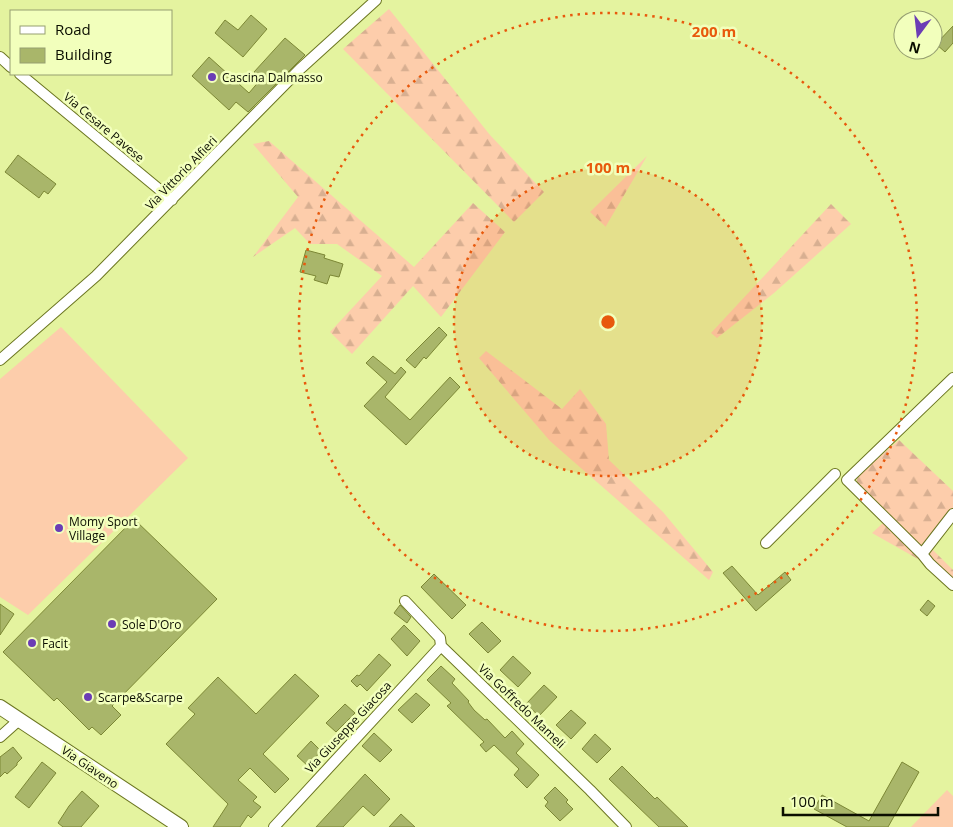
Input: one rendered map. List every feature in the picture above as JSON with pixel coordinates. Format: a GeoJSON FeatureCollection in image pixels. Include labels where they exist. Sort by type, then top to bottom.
{"type":"FeatureCollection","features":[{"type":"Feature","properties":{"kind":"main road","name":"Via Giaveno"},"geometry":{"type":"LineString","coordinates":[[0,707],[181,827]]}},
{"type":"Feature","properties":{"kind":"street","name":"Via Vittorio Alfieri"},"geometry":{"type":"LineString","coordinates":[[0,360],[96,276],[321,49],[376,0]]}},
{"type":"Feature","properties":{"kind":"street"},"geometry":{"type":"LineString","coordinates":[[0,58],[10,66]]}},
{"type":"Feature","properties":{"kind":"street","name":"Via Cesare Pavese"},"geometry":{"type":"LineString","coordinates":[[21,75],[172,200]]}},
{"type":"Feature","properties":{"kind":"street"},"geometry":{"type":"LineString","coordinates":[[953,378],[847,480],[953,585]]}},
{"type":"Feature","properties":{"kind":"street"},"geometry":{"type":"LineString","coordinates":[[766,543],[835,474]]}},
{"type":"Feature","properties":{"kind":"street"},"geometry":{"type":"LineString","coordinates":[[922,554],[953,514]]}},
{"type":"Feature","properties":{"kind":"street","name":"Via Goffredo Mameli"},"geometry":{"type":"LineString","coordinates":[[405,601],[440,638],[441,646],[626,827]]}},
{"type":"Feature","properties":{"kind":"street","name":"Via Giuseppe Giacosa"},"geometry":{"type":"LineString","coordinates":[[274,827],[441,646]]}},
{"type":"Feature","properties":{"kind":"street"},"geometry":{"type":"LineString","coordinates":[[0,737],[19,720]]}},
{"type":"Feature","properties":{"kind":"green space"},"geometry":{"type":"Polygon","coordinates":[[[389,9],[490,135],[544,192],[514,222],[343,49],[389,9]]]}},
{"type":"Feature","properties":{"kind":"green space"},"geometry":{"type":"Polygon","coordinates":[[[269,141],[414,267],[473,203],[505,232],[441,317],[413,286],[352,354],[330,332],[382,276],[337,244],[310,244],[295,228],[253,257],[298,197],[253,144],[269,141]]]}},
{"type":"Feature","properties":{"kind":"green space"},"geometry":{"type":"Polygon","coordinates":[[[647,156],[606,226],[606,227],[590,212],[647,156]]]}},
{"type":"Feature","properties":{"kind":"green space"},"geometry":{"type":"Polygon","coordinates":[[[831,204],[851,224],[774,293],[717,338],[711,333],[831,204]]]}},
{"type":"Feature","properties":{"kind":"green space","name":"Momy Sport Village"},"geometry":{"type":"Polygon","coordinates":[[[61,327],[188,458],[28,615],[0,597],[0,379],[61,327]]]}},
{"type":"Feature","properties":{"kind":"green space"},"geometry":{"type":"Polygon","coordinates":[[[486,351],[562,409],[580,389],[606,424],[609,460],[663,512],[713,572],[709,580],[550,441],[479,358],[486,351]]]}},
{"type":"Feature","properties":{"kind":"green space"},"geometry":{"type":"Polygon","coordinates":[[[899,440],[953,491],[953,509],[928,545],[953,570],[953,582],[918,559],[872,533],[883,523],[857,484],[857,476],[899,440]]]}},
{"type":"Feature","properties":{"kind":"green space"},"geometry":{"type":"Polygon","coordinates":[[[947,790],[953,796],[953,827],[911,827],[947,790]]]}},
{"type":"Feature","properties":{"kind":"building"},"geometry":{"type":"Polygon","coordinates":[[[251,15],[267,29],[243,57],[215,33],[225,20],[238,30],[251,15]]]}},
{"type":"Feature","properties":{"kind":"building"},"geometry":{"type":"Polygon","coordinates":[[[953,26],[953,43],[945,52],[943,50],[943,37],[953,26]]]}},
{"type":"Feature","properties":{"kind":"building","name":"Cascina Dalmasso"},"geometry":{"type":"Polygon","coordinates":[[[285,38],[305,55],[248,112],[236,102],[229,110],[192,76],[209,57],[249,93],[261,79],[254,72],[285,38]]]}},
{"type":"Feature","properties":{"kind":"building"},"geometry":{"type":"Polygon","coordinates":[[[18,155],[56,184],[48,194],[44,191],[39,198],[5,172],[18,155]]]}},
{"type":"Feature","properties":{"kind":"building"},"geometry":{"type":"Polygon","coordinates":[[[306,250],[325,255],[324,258],[343,264],[339,277],[330,275],[327,284],[314,280],[316,276],[300,272],[306,250]]]}},
{"type":"Feature","properties":{"kind":"building"},"geometry":{"type":"Polygon","coordinates":[[[439,327],[447,335],[426,359],[424,357],[415,368],[406,360],[439,327]]]}},
{"type":"Feature","properties":{"kind":"building"},"geometry":{"type":"Polygon","coordinates":[[[373,356],[395,374],[401,367],[406,372],[385,397],[410,420],[450,377],[460,387],[406,445],[364,406],[387,382],[366,363],[373,356]]]}},
{"type":"Feature","properties":{"kind":"building","name":"Sole D'Oro"},"geometry":{"type":"Polygon","coordinates":[[[134,519],[217,599],[112,706],[121,715],[101,735],[92,727],[89,730],[57,698],[54,701],[3,652],[134,519]]]}},
{"type":"Feature","properties":{"kind":"building"},"geometry":{"type":"Polygon","coordinates":[[[732,566],[758,595],[785,572],[791,580],[756,611],[723,573],[732,566]]]}},
{"type":"Feature","properties":{"kind":"building"},"geometry":{"type":"Polygon","coordinates":[[[434,574],[466,605],[452,619],[421,587],[434,574]]]}},
{"type":"Feature","properties":{"kind":"building"},"geometry":{"type":"Polygon","coordinates":[[[928,600],[935,606],[927,616],[920,610],[928,600]]]}},
{"type":"Feature","properties":{"kind":"building"},"geometry":{"type":"Polygon","coordinates":[[[0,604],[14,614],[0,635],[0,604]]]}},
{"type":"Feature","properties":{"kind":"building"},"geometry":{"type":"Polygon","coordinates":[[[400,605],[411,617],[407,623],[394,613],[400,605]]]}},
{"type":"Feature","properties":{"kind":"building"},"geometry":{"type":"Polygon","coordinates":[[[482,622],[501,641],[488,653],[469,634],[482,622]]]}},
{"type":"Feature","properties":{"kind":"building"},"geometry":{"type":"Polygon","coordinates":[[[404,625],[420,641],[407,656],[391,639],[404,625]]]}},
{"type":"Feature","properties":{"kind":"building"},"geometry":{"type":"Polygon","coordinates":[[[379,654],[391,665],[367,691],[360,684],[357,687],[351,681],[357,675],[359,676],[379,654]]]}},
{"type":"Feature","properties":{"kind":"building"},"geometry":{"type":"Polygon","coordinates":[[[513,656],[531,673],[518,687],[500,670],[513,656]]]}},
{"type":"Feature","properties":{"kind":"building"},"geometry":{"type":"Polygon","coordinates":[[[441,666],[455,679],[452,683],[469,701],[474,710],[485,720],[487,719],[505,738],[512,731],[524,744],[516,753],[539,775],[527,788],[514,775],[519,769],[494,745],[486,752],[480,745],[484,742],[447,706],[451,703],[427,680],[441,666]]]}},
{"type":"Feature","properties":{"kind":"building"},"geometry":{"type":"Polygon","coordinates":[[[295,674],[319,696],[263,754],[289,779],[275,793],[250,768],[238,780],[257,797],[253,801],[261,807],[251,818],[248,815],[240,827],[213,827],[228,804],[166,744],[195,714],[188,708],[218,677],[256,714],[295,674]]]}},
{"type":"Feature","properties":{"kind":"building"},"geometry":{"type":"Polygon","coordinates":[[[544,685],[557,697],[539,716],[526,704],[544,685]]]}},
{"type":"Feature","properties":{"kind":"building"},"geometry":{"type":"Polygon","coordinates":[[[416,693],[430,705],[412,723],[398,710],[416,693]]]}},
{"type":"Feature","properties":{"kind":"building"},"geometry":{"type":"Polygon","coordinates":[[[345,704],[355,713],[336,732],[326,723],[345,704]]]}},
{"type":"Feature","properties":{"kind":"building"},"geometry":{"type":"Polygon","coordinates":[[[571,710],[586,723],[571,739],[556,725],[571,710]]]}},
{"type":"Feature","properties":{"kind":"building"},"geometry":{"type":"Polygon","coordinates":[[[374,733],[392,750],[380,762],[362,746],[374,733]]]}},
{"type":"Feature","properties":{"kind":"building"},"geometry":{"type":"Polygon","coordinates":[[[595,734],[611,749],[597,763],[582,749],[595,734]]]}},
{"type":"Feature","properties":{"kind":"building"},"geometry":{"type":"Polygon","coordinates":[[[311,741],[321,751],[308,766],[297,756],[311,741]]]}},
{"type":"Feature","properties":{"kind":"building"},"geometry":{"type":"Polygon","coordinates":[[[13,747],[22,758],[7,774],[5,772],[0,777],[0,757],[13,747]]]}},
{"type":"Feature","properties":{"kind":"building"},"geometry":{"type":"Polygon","coordinates":[[[42,762],[56,773],[29,808],[15,797],[42,762]]]}},
{"type":"Feature","properties":{"kind":"building"},"geometry":{"type":"Polygon","coordinates":[[[902,762],[919,772],[888,827],[847,827],[814,809],[822,795],[869,821],[902,762]]]}},
{"type":"Feature","properties":{"kind":"building"},"geometry":{"type":"Polygon","coordinates":[[[622,766],[655,799],[657,797],[688,827],[659,827],[609,779],[622,766]]]}},
{"type":"Feature","properties":{"kind":"building"},"geometry":{"type":"Polygon","coordinates":[[[365,774],[390,799],[374,816],[363,806],[343,827],[316,827],[365,774]]]}},
{"type":"Feature","properties":{"kind":"building"},"geometry":{"type":"Polygon","coordinates":[[[555,787],[568,800],[566,802],[573,809],[560,821],[545,806],[548,802],[544,798],[555,787]]]}},
{"type":"Feature","properties":{"kind":"building"},"geometry":{"type":"Polygon","coordinates":[[[82,791],[99,806],[81,827],[63,827],[58,823],[82,791]]]}},
{"type":"Feature","properties":{"kind":"building"},"geometry":{"type":"Polygon","coordinates":[[[401,814],[415,827],[389,827],[401,814]]]}},
{"type":"Feature","properties":{"kind":"place","name":"Cascina Dalmasso"},"geometry":{"type":"Point","coordinates":[212,77]}},
{"type":"Feature","properties":{"kind":"place","name":"Momy Sport Village"},"geometry":{"type":"Point","coordinates":[59,528]}},
{"type":"Feature","properties":{"kind":"place","name":"Sole D'Oro"},"geometry":{"type":"Point","coordinates":[112,624]}},
{"type":"Feature","properties":{"kind":"place","name":"Facit"},"geometry":{"type":"Point","coordinates":[32,643]}},
{"type":"Feature","properties":{"kind":"place","name":"Scarpe&Scarpe"},"geometry":{"type":"Point","coordinates":[88,697]}}]}
